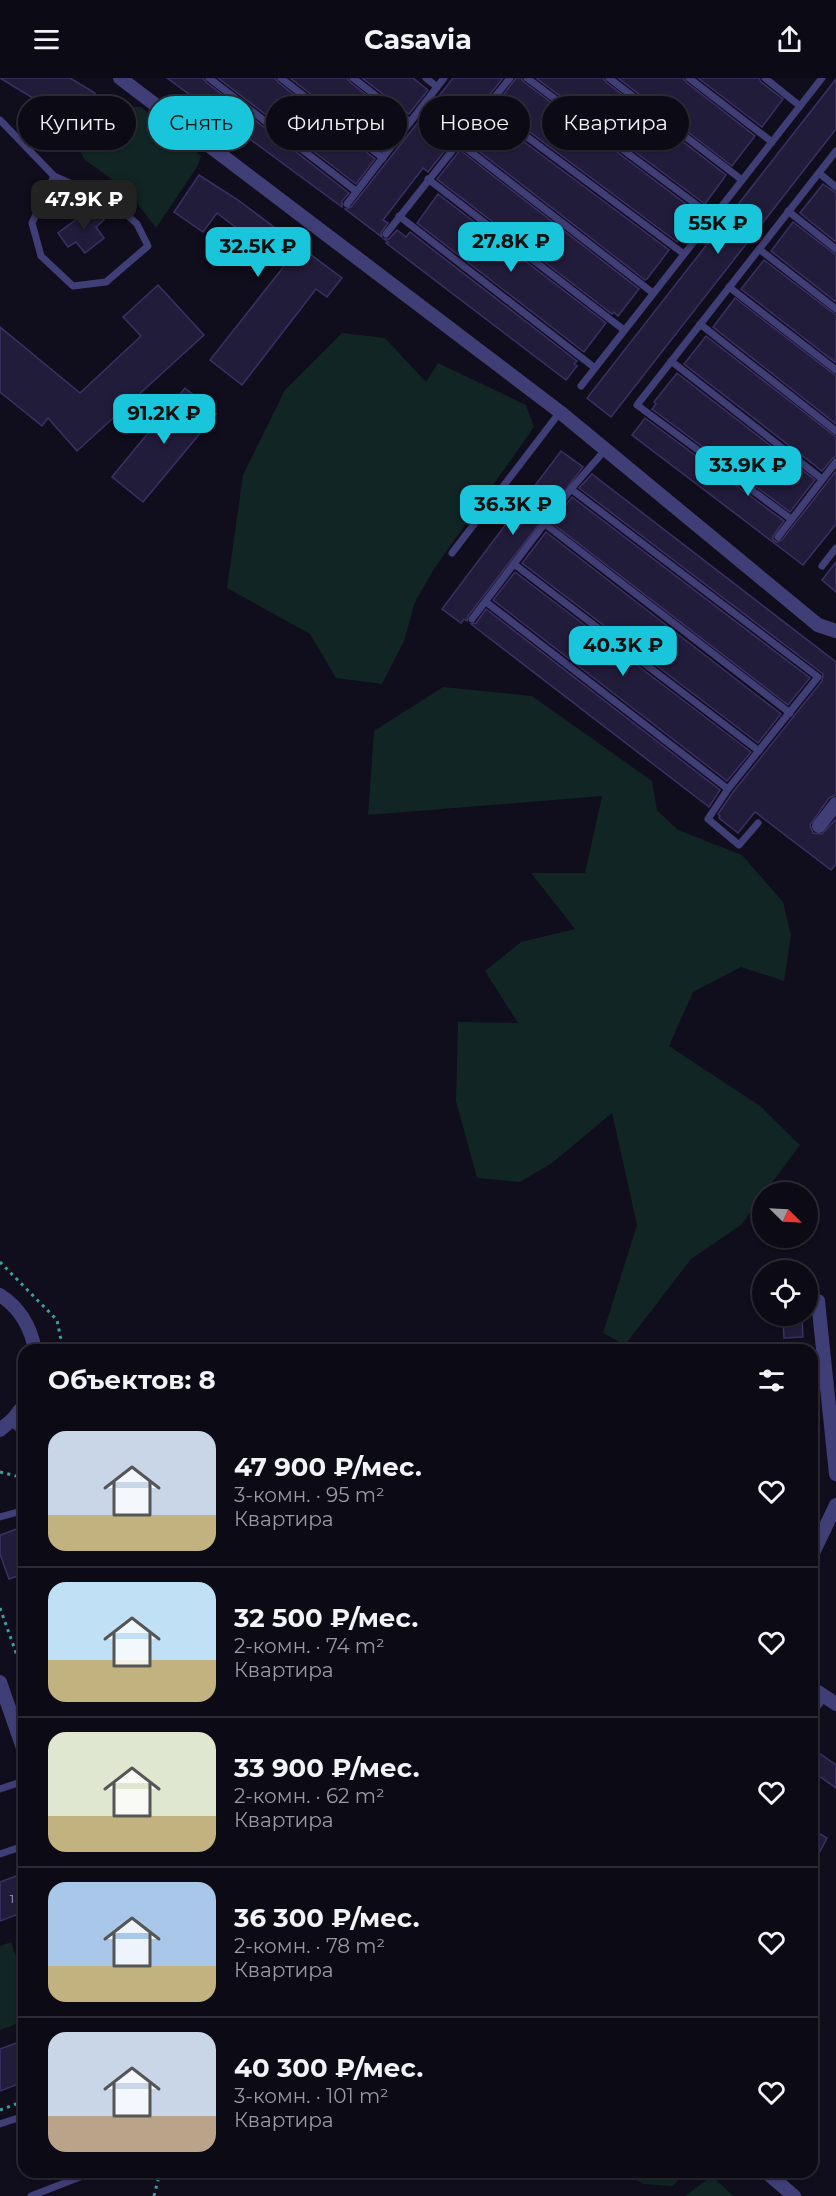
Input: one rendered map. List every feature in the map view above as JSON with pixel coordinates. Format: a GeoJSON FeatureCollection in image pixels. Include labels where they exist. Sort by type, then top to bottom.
{"type":"FeatureCollection","features":[{"type":"Feature","properties":{"kind":"street"},"geometry":{"type":"LineString","coordinates":[[120,78],[560,412],[818,625],[836,631]]}},
{"type":"Feature","properties":{"kind":"street"},"geometry":{"type":"LineString","coordinates":[[819,826],[836,804]]}},
{"type":"Feature","properties":{"kind":"street"},"geometry":{"type":"LineString","coordinates":[[0,1295],[15,1308],[24,1320],[34,1344]]}},
{"type":"Feature","properties":{"kind":"street"},"geometry":{"type":"LineString","coordinates":[[818,1301],[836,1474]]}},
{"type":"Feature","properties":{"kind":"street"},"geometry":{"type":"LineString","coordinates":[[0,1430],[18,1413]]}},
{"type":"Feature","properties":{"kind":"street"},"geometry":{"type":"LineString","coordinates":[[13,1419],[18,1424]]}},
{"type":"Feature","properties":{"kind":"street"},"geometry":{"type":"LineString","coordinates":[[818,1542],[836,1505]]}},
{"type":"Feature","properties":{"kind":"street"},"geometry":{"type":"LineString","coordinates":[[0,1682],[18,1734]]}},
{"type":"Feature","properties":{"kind":"street"},"geometry":{"type":"LineString","coordinates":[[773,2178],[794,2196]]}},
{"type":"Feature","properties":{"kind":"lane"},"geometry":{"type":"LineString","coordinates":[[209,78],[356,191]]}},
{"type":"Feature","properties":{"kind":"lane"},"geometry":{"type":"LineString","coordinates":[[281,78],[382,158]]}},
{"type":"Feature","properties":{"kind":"lane"},"geometry":{"type":"LineString","coordinates":[[353,78],[410,122]]}},
{"type":"Feature","properties":{"kind":"lane"},"geometry":{"type":"LineString","coordinates":[[426,78],[437,87]]}},
{"type":"Feature","properties":{"kind":"lane"},"geometry":{"type":"LineString","coordinates":[[347,204],[444,78]]}},
{"type":"Feature","properties":{"kind":"lane"},"geometry":{"type":"LineString","coordinates":[[496,96],[510,78]]}},
{"type":"Feature","properties":{"kind":"lane"},"geometry":{"type":"LineString","coordinates":[[527,78],[713,217]]}},
{"type":"Feature","properties":{"kind":"lane"},"geometry":{"type":"LineString","coordinates":[[609,78],[742,180]]}},
{"type":"Feature","properties":{"kind":"lane"},"geometry":{"type":"LineString","coordinates":[[689,78],[772,142]]}},
{"type":"Feature","properties":{"kind":"lane"},"geometry":{"type":"LineString","coordinates":[[765,78],[800,106]]}},
{"type":"Feature","properties":{"kind":"lane"},"geometry":{"type":"LineString","coordinates":[[581,386],[822,78]]}},
{"type":"Feature","properties":{"kind":"lane"},"geometry":{"type":"LineString","coordinates":[[0,120],[54,176],[113,202],[137,224],[148,246],[106,282],[73,286],[41,256],[32,223],[54,176]]}},
{"type":"Feature","properties":{"kind":"lane"},"geometry":{"type":"LineString","coordinates":[[530,139],[684,254]]}},
{"type":"Feature","properties":{"kind":"lane"},"geometry":{"type":"LineString","coordinates":[[386,234],[452,150]]}},
{"type":"Feature","properties":{"kind":"lane"},"geometry":{"type":"LineString","coordinates":[[468,150],[653,293]]}},
{"type":"Feature","properties":{"kind":"lane"},"geometry":{"type":"LineString","coordinates":[[791,519],[637,405],[836,151]]}},
{"type":"Feature","properties":{"kind":"lane"},"geometry":{"type":"LineString","coordinates":[[819,173],[836,187]]}},
{"type":"Feature","properties":{"kind":"lane"},"geometry":{"type":"LineString","coordinates":[[428,179],[624,330]]}},
{"type":"Feature","properties":{"kind":"lane"},"geometry":{"type":"LineString","coordinates":[[788,212],[836,249]]}},
{"type":"Feature","properties":{"kind":"lane"},"geometry":{"type":"LineString","coordinates":[[399,216],[595,368]]}},
{"type":"Feature","properties":{"kind":"lane"},"geometry":{"type":"LineString","coordinates":[[759,249],[836,309]]}},
{"type":"Feature","properties":{"kind":"lane"},"geometry":{"type":"LineString","coordinates":[[729,287],[836,370]]}},
{"type":"Feature","properties":{"kind":"lane"},"geometry":{"type":"LineString","coordinates":[[700,324],[836,430]]}},
{"type":"Feature","properties":{"kind":"lane"},"geometry":{"type":"LineString","coordinates":[[671,362],[822,479]]}},
{"type":"Feature","properties":{"kind":"lane"},"geometry":{"type":"LineString","coordinates":[[452,553],[560,412]]}},
{"type":"Feature","properties":{"kind":"lane"},"geometry":{"type":"LineString","coordinates":[[472,619],[572,489],[605,450]]}},
{"type":"Feature","properties":{"kind":"lane"},"geometry":{"type":"LineString","coordinates":[[778,537],[836,462]]}},
{"type":"Feature","properties":{"kind":"lane"},"geometry":{"type":"LineString","coordinates":[[572,489],[818,677],[728,789],[708,819],[739,845],[758,823]]}},
{"type":"Feature","properties":{"kind":"lane"},"geometry":{"type":"LineString","coordinates":[[545,524],[790,713]]}},
{"type":"Feature","properties":{"kind":"lane"},"geometry":{"type":"LineString","coordinates":[[822,566],[836,548]]}},
{"type":"Feature","properties":{"kind":"lane"},"geometry":{"type":"LineString","coordinates":[[514,564],[759,751]]}},
{"type":"Feature","properties":{"kind":"lane"},"geometry":{"type":"LineString","coordinates":[[486,602],[728,789]]}},
{"type":"Feature","properties":{"kind":"lane"},"geometry":{"type":"LineString","coordinates":[[0,1517],[18,1512]]}},
{"type":"Feature","properties":{"kind":"lane"},"geometry":{"type":"LineString","coordinates":[[818,1709],[830,1700]]}},
{"type":"Feature","properties":{"kind":"lane"},"geometry":{"type":"LineString","coordinates":[[0,1789],[18,1783]]}},
{"type":"Feature","properties":{"kind":"lane"},"geometry":{"type":"LineString","coordinates":[[0,1854],[18,1848]]}},
{"type":"Feature","properties":{"kind":"lane"},"geometry":{"type":"LineString","coordinates":[[0,2124],[18,2118]]}},
{"type":"Feature","properties":{"kind":"lane"},"geometry":{"type":"LineString","coordinates":[[31,2196],[78,2178]]}},
{"type":"Feature","properties":{"kind":"path"},"geometry":{"type":"LineString","coordinates":[[0,1262],[57,1320],[62,1344]]}},
{"type":"Feature","properties":{"kind":"path"},"geometry":{"type":"LineString","coordinates":[[0,1472],[18,1476]]}},
{"type":"Feature","properties":{"kind":"path"},"geometry":{"type":"LineString","coordinates":[[0,1608],[18,1658]]}},
{"type":"Feature","properties":{"kind":"path"},"geometry":{"type":"LineString","coordinates":[[0,2110],[18,2103]]}},
{"type":"Feature","properties":{"kind":"path"},"geometry":{"type":"LineString","coordinates":[[154,2196],[158,2178]]}},
{"type":"Feature","properties":{"kind":"green space"},"geometry":{"type":"Polygon","coordinates":[[[136,107],[141,107],[148,113],[148,150],[194,150],[201,156],[197,167],[156,228],[127,190],[85,160],[79,150],[136,150],[136,107]]]}},
{"type":"Feature","properties":{"kind":"green space"},"geometry":{"type":"Polygon","coordinates":[[[342,333],[385,338],[426,382],[438,363],[526,405],[534,427],[434,569],[415,602],[404,641],[382,684],[336,678],[310,634],[227,588],[243,475],[285,390],[342,333]]]}},
{"type":"Feature","properties":{"kind":"green space"},"geometry":{"type":"Polygon","coordinates":[[[443,687],[532,696],[652,781],[657,810],[678,830],[742,855],[783,902],[791,935],[784,981],[741,967],[693,992],[669,1046],[760,1106],[800,1145],[772,1182],[752,1182],[752,1210],[741,1225],[691,1259],[626,1344],[603,1333],[637,1225],[612,1113],[552,1163],[520,1182],[477,1178],[456,1101],[458,1022],[518,1023],[485,971],[521,942],[575,929],[531,873],[585,873],[602,796],[368,815],[374,731],[443,687]]]}},
{"type":"Feature","properties":{"kind":"green space"},"geometry":{"type":"Polygon","coordinates":[[[11,1942],[18,1962],[18,2023],[0,2030],[0,1946],[11,1942]]]}},
{"type":"Feature","properties":{"kind":"green space"},"geometry":{"type":"Polygon","coordinates":[[[632,2178],[680,2178],[673,2186],[644,2184],[632,2178]]]}},
{"type":"Feature","properties":{"kind":"green space"},"geometry":{"type":"Polygon","coordinates":[[[709,2178],[714,2178],[733,2196],[685,2196],[709,2178]]]}},
{"type":"Feature","properties":{"kind":"building"},"geometry":{"type":"Polygon","coordinates":[[[0,78],[70,78],[95,93],[93,96],[29,96],[0,78]]]}},
{"type":"Feature","properties":{"kind":"building"},"geometry":{"type":"Polygon","coordinates":[[[167,78],[203,78],[224,96],[191,96],[167,78]]]}},
{"type":"Feature","properties":{"kind":"building"},"geometry":{"type":"Polygon","coordinates":[[[218,78],[275,78],[296,96],[266,96],[266,115],[254,106],[254,96],[241,96],[218,78]]]}},
{"type":"Feature","properties":{"kind":"building"},"geometry":{"type":"Polygon","coordinates":[[[290,78],[347,78],[368,96],[313,96],[290,78]]]}},
{"type":"Feature","properties":{"kind":"building"},"geometry":{"type":"Polygon","coordinates":[[[362,78],[413,78],[428,90],[423,96],[419,96],[419,101],[409,114],[407,112],[407,96],[386,96],[362,78]]]}},
{"type":"Feature","properties":{"kind":"building"},"geometry":{"type":"Polygon","coordinates":[[[453,78],[503,78],[489,96],[439,96],[453,78]]]}},
{"type":"Feature","properties":{"kind":"building"},"geometry":{"type":"Polygon","coordinates":[[[516,78],[521,78],[543,96],[542,141],[530,132],[530,96],[502,96],[516,78]]]}},
{"type":"Feature","properties":{"kind":"building"},"geometry":{"type":"Polygon","coordinates":[[[536,78],[603,78],[624,96],[560,96],[536,78]]]}},
{"type":"Feature","properties":{"kind":"building"},"geometry":{"type":"Polygon","coordinates":[[[618,78],[683,78],[755,136],[732,166],[689,133],[689,96],[641,96],[618,78]]]}},
{"type":"Feature","properties":{"kind":"building"},"geometry":{"type":"Polygon","coordinates":[[[698,78],[759,78],[783,99],[762,127],[698,78]]]}},
{"type":"Feature","properties":{"kind":"building"},"geometry":{"type":"Polygon","coordinates":[[[836,79],[836,129],[611,417],[587,398],[836,79]]]}},
{"type":"Feature","properties":{"kind":"building"},"geometry":{"type":"Polygon","coordinates":[[[254,119],[266,129],[266,150],[294,150],[349,193],[342,201],[342,207],[254,142],[254,119]]]}},
{"type":"Feature","properties":{"kind":"building"},"geometry":{"type":"Polygon","coordinates":[[[419,121],[419,150],[446,150],[428,172],[423,168],[383,220],[388,223],[381,233],[382,237],[345,209],[351,207],[396,150],[407,150],[407,136],[419,121]]]}},
{"type":"Feature","properties":{"kind":"building"},"geometry":{"type":"Polygon","coordinates":[[[530,146],[669,250],[645,280],[477,150],[530,150],[530,146]]]}},
{"type":"Feature","properties":{"kind":"building"},"geometry":{"type":"Polygon","coordinates":[[[689,146],[726,175],[705,204],[633,150],[689,150],[689,146]]]}},
{"type":"Feature","properties":{"kind":"building"},"geometry":{"type":"Polygon","coordinates":[[[312,150],[364,150],[375,159],[356,184],[312,150]]]}},
{"type":"Feature","properties":{"kind":"building"},"geometry":{"type":"Polygon","coordinates":[[[460,150],[639,289],[618,316],[614,312],[612,314],[437,179],[460,150]]]}},
{"type":"Feature","properties":{"kind":"building"},"geometry":{"type":"Polygon","coordinates":[[[554,150],[614,150],[698,213],[677,242],[554,150]]]}},
{"type":"Feature","properties":{"kind":"building"},"geometry":{"type":"Polygon","coordinates":[[[199,175],[238,200],[342,278],[327,297],[316,289],[242,385],[210,360],[285,265],[217,213],[203,232],[174,212],[199,175]]]}},
{"type":"Feature","properties":{"kind":"building"},"geometry":{"type":"Polygon","coordinates":[[[823,184],[836,193],[836,242],[800,213],[823,184]]]}},
{"type":"Feature","properties":{"kind":"building"},"geometry":{"type":"Polygon","coordinates":[[[438,194],[606,323],[584,352],[417,223],[438,194]]]}},
{"type":"Feature","properties":{"kind":"building"},"geometry":{"type":"Polygon","coordinates":[[[94,206],[104,220],[96,227],[104,238],[85,253],[76,242],[68,247],[58,233],[94,206]]]}},
{"type":"Feature","properties":{"kind":"building"},"geometry":{"type":"Polygon","coordinates":[[[793,222],[836,255],[836,302],[771,251],[793,222]]]}},
{"type":"Feature","properties":{"kind":"building"},"geometry":{"type":"Polygon","coordinates":[[[397,230],[406,237],[410,232],[577,361],[574,364],[577,366],[566,380],[386,243],[388,242],[384,239],[389,239],[397,230]]]}},
{"type":"Feature","properties":{"kind":"building"},"geometry":{"type":"Polygon","coordinates":[[[764,260],[836,315],[836,363],[741,289],[764,260]]]}},
{"type":"Feature","properties":{"kind":"building"},"geometry":{"type":"Polygon","coordinates":[[[158,285],[204,335],[77,451],[48,418],[42,426],[0,392],[0,327],[80,393],[141,336],[123,317],[158,285]]]}},
{"type":"Feature","properties":{"kind":"building"},"geometry":{"type":"Polygon","coordinates":[[[735,298],[836,376],[836,424],[713,327],[735,298]]]}},
{"type":"Feature","properties":{"kind":"building"},"geometry":{"type":"Polygon","coordinates":[[[706,336],[836,437],[836,456],[822,471],[684,364],[706,336]]]}},
{"type":"Feature","properties":{"kind":"building"},"geometry":{"type":"Polygon","coordinates":[[[677,373],[815,480],[790,512],[652,409],[656,404],[654,402],[677,373]]]}},
{"type":"Feature","properties":{"kind":"building"},"geometry":{"type":"Polygon","coordinates":[[[185,388],[216,414],[143,502],[112,477],[185,388]]]}},
{"type":"Feature","properties":{"kind":"building"},"geometry":{"type":"Polygon","coordinates":[[[645,418],[784,521],[773,536],[773,540],[777,542],[782,540],[836,471],[836,524],[803,565],[632,435],[645,418]]]}},
{"type":"Feature","properties":{"kind":"building"},"geometry":{"type":"Polygon","coordinates":[[[561,451],[583,467],[468,616],[467,621],[464,619],[461,623],[442,609],[561,451]]]}},
{"type":"Feature","properties":{"kind":"building"},"geometry":{"type":"Polygon","coordinates":[[[592,474],[836,662],[836,795],[829,798],[810,825],[813,833],[822,834],[836,819],[836,864],[831,870],[755,812],[738,833],[719,818],[718,814],[822,681],[823,674],[579,488],[592,474]]]}},
{"type":"Feature","properties":{"kind":"building"},"geometry":{"type":"Polygon","coordinates":[[[572,497],[810,678],[788,705],[552,523],[572,497]]]}},
{"type":"Feature","properties":{"kind":"building"},"geometry":{"type":"Polygon","coordinates":[[[546,532],[781,714],[758,743],[522,563],[546,532]]]}},
{"type":"Feature","properties":{"kind":"building"},"geometry":{"type":"Polygon","coordinates":[[[836,562],[836,592],[822,580],[836,562]]]}},
{"type":"Feature","properties":{"kind":"building"},"geometry":{"type":"Polygon","coordinates":[[[515,572],[751,752],[727,781],[493,600],[515,572]]]}},
{"type":"Feature","properties":{"kind":"building"},"geometry":{"type":"Polygon","coordinates":[[[486,609],[720,790],[709,807],[471,624],[476,623],[486,609]]]}},
{"type":"Feature","properties":{"kind":"building"},"geometry":{"type":"Polygon","coordinates":[[[783,1326],[802,1326],[803,1337],[784,1338],[783,1326]]]}},
{"type":"Feature","properties":{"kind":"building"},"geometry":{"type":"Polygon","coordinates":[[[17,1529],[18,1532],[18,1576],[9,1579],[0,1554],[0,1535],[17,1529]]]}},
{"type":"Feature","properties":{"kind":"building"},"geometry":{"type":"Polygon","coordinates":[[[819,1753],[836,1765],[836,1788],[818,1775],[819,1753]]]}},
{"type":"Feature","properties":{"kind":"building"},"geometry":{"type":"Polygon","coordinates":[[[818,1833],[827,1838],[818,1855],[818,1833]]]}},
{"type":"Feature","properties":{"kind":"building"},"geometry":{"type":"Polygon","coordinates":[[[18,1875],[18,1914],[0,1921],[0,1882],[18,1875]]]}},
{"type":"Feature","properties":{"kind":"building"},"geometry":{"type":"Polygon","coordinates":[[[18,2042],[18,2084],[0,2091],[0,2049],[18,2042]]]}}]}
